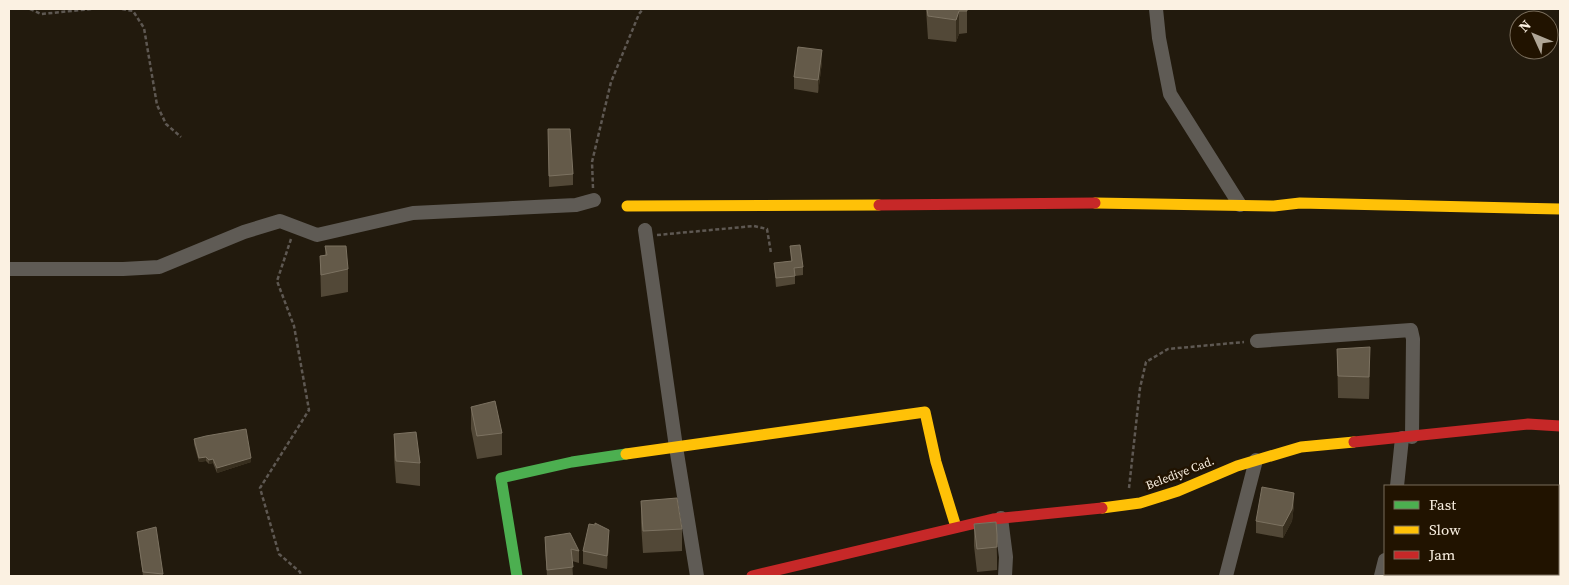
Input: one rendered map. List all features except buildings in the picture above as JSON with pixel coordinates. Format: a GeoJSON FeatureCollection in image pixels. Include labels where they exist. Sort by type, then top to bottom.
{"type":"FeatureCollection","features":[{"type":"Feature","properties":{"kind":"street"},"geometry":{"type":"LineString","coordinates":[[1156,9],[1159,38],[1170,94],[1240,205]]}},
{"type":"Feature","properties":{"kind":"street"},"geometry":{"type":"LineString","coordinates":[[9,269],[123,269],[159,266],[244,232],[280,220],[317,234],[413,213],[576,205],[594,200]]}},
{"type":"Feature","properties":{"kind":"street"},"geometry":{"type":"LineString","coordinates":[[627,206],[1134,203],[1274,206],[1300,203],[1560,209]]}},
{"type":"Feature","properties":{"kind":"street"},"geometry":{"type":"LineString","coordinates":[[645,233],[697,576]]}},
{"type":"Feature","properties":{"kind":"street"},"geometry":{"type":"LineString","coordinates":[[1257,341],[1411,330],[1413,339],[1407,438],[1396,485]]}},
{"type":"Feature","properties":{"kind":"street"},"geometry":{"type":"LineString","coordinates":[[517,576],[501,478],[572,462],[925,412],[936,462],[956,527]]}},
{"type":"Feature","properties":{"kind":"street","name":"Belediye Cad."},"geometry":{"type":"LineString","coordinates":[[757,576],[956,527],[1001,518],[1090,510],[1140,503],[1178,491],[1237,466],[1301,447],[1407,438],[1528,424],[1560,426]]}},
{"type":"Feature","properties":{"kind":"street"},"geometry":{"type":"LineString","coordinates":[[1226,576],[1256,460]]}},
{"type":"Feature","properties":{"kind":"street"},"geometry":{"type":"LineString","coordinates":[[1001,518],[1006,557],[1005,576]]}},
{"type":"Feature","properties":{"kind":"path"},"geometry":{"type":"LineString","coordinates":[[30,9],[41,14],[92,9]]}},
{"type":"Feature","properties":{"kind":"path"},"geometry":{"type":"LineString","coordinates":[[122,9],[133,11],[139,9]]}},
{"type":"Feature","properties":{"kind":"path"},"geometry":{"type":"LineString","coordinates":[[594,200],[592,162],[611,82],[639,14],[643,9]]}},
{"type":"Feature","properties":{"kind":"path"},"geometry":{"type":"LineString","coordinates":[[133,11],[144,28],[156,105],[166,124],[181,137]]}},
{"type":"Feature","properties":{"kind":"path"},"geometry":{"type":"LineString","coordinates":[[295,226],[277,281],[294,326],[309,410],[260,488],[279,554],[300,572],[301,576]]}},
{"type":"Feature","properties":{"kind":"path"},"geometry":{"type":"LineString","coordinates":[[645,233],[754,226],[766,229],[771,253]]}},
{"type":"Feature","properties":{"kind":"path"},"geometry":{"type":"LineString","coordinates":[[1128,504],[1140,388],[1146,362],[1168,348],[1257,341]]}},
{"type":"Feature","properties":{"kind":"traffic: fast"},"geometry":{"type":"LineString","coordinates":[[517,576],[501,478],[572,462],[626,454]]}},
{"type":"Feature","properties":{"kind":"traffic: slow"},"geometry":{"type":"LineString","coordinates":[[1095,203],[1274,206],[1300,203],[1560,209]]}},
{"type":"Feature","properties":{"kind":"traffic: slow"},"geometry":{"type":"LineString","coordinates":[[627,206],[879,205]]}},
{"type":"Feature","properties":{"kind":"traffic: slow"},"geometry":{"type":"LineString","coordinates":[[626,454],[925,412],[936,462],[956,527]]}},
{"type":"Feature","properties":{"kind":"traffic: slow"},"geometry":{"type":"LineString","coordinates":[[1102,508],[1140,503],[1178,491],[1237,466],[1301,447],[1354,442]]}},
{"type":"Feature","properties":{"kind":"traffic: jam"},"geometry":{"type":"LineString","coordinates":[[879,205],[1095,203]]}},
{"type":"Feature","properties":{"kind":"traffic: jam"},"geometry":{"type":"LineString","coordinates":[[1354,442],[1528,424],[1560,426]]}},
{"type":"Feature","properties":{"kind":"traffic: jam"},"geometry":{"type":"LineString","coordinates":[[752,576],[993,519],[1102,508]]}}]}
